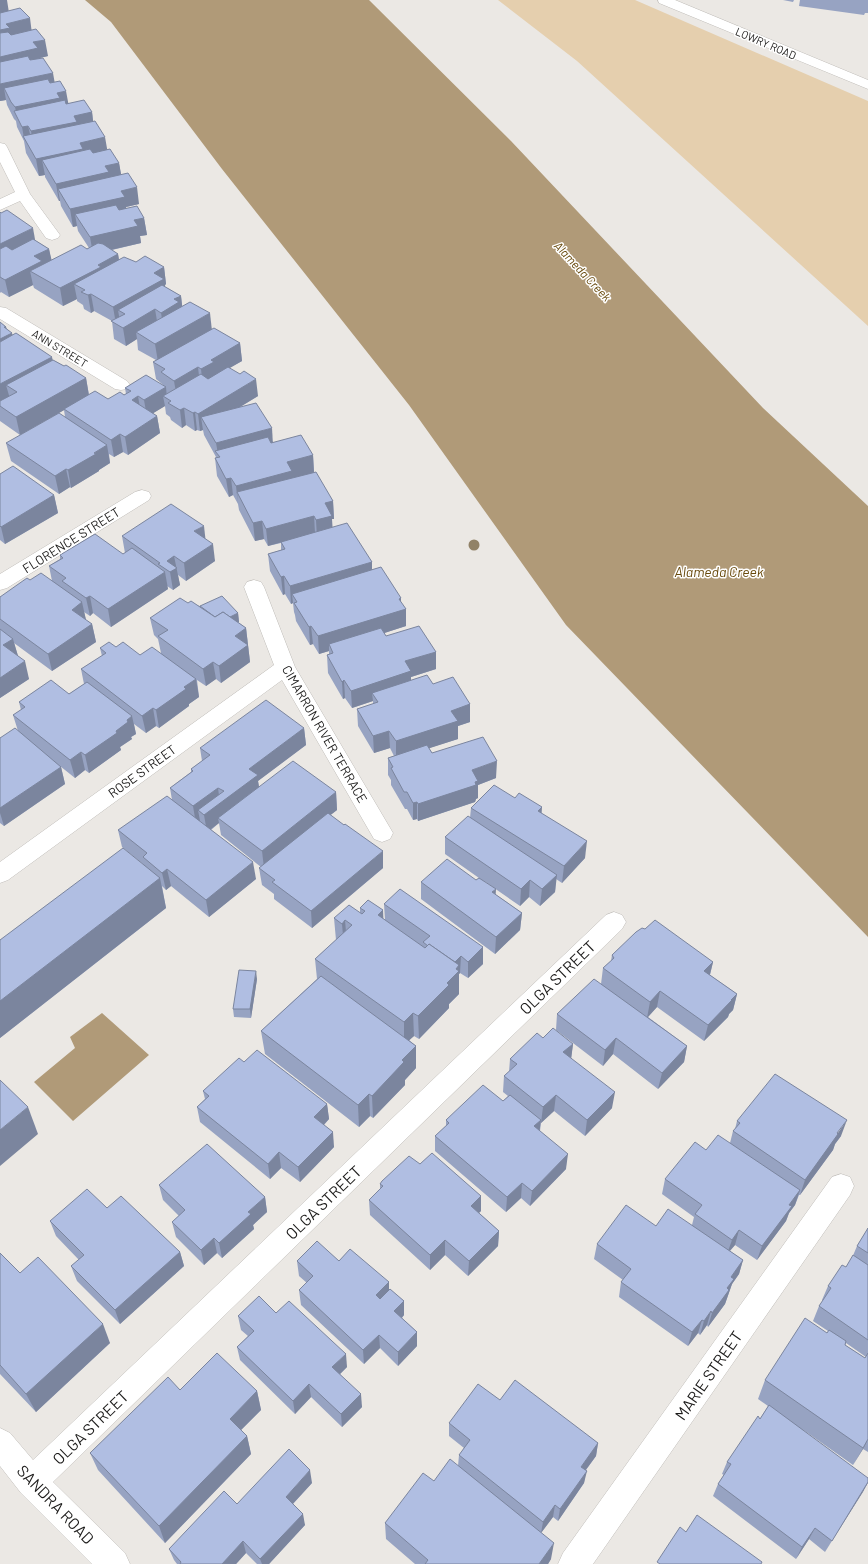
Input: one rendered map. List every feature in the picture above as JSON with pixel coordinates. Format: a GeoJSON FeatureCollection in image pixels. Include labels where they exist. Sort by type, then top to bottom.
{"type":"FeatureCollection","features":[{"type":"Feature","properties":{"kind":"street","name":"LOWRY ROAD"},"geometry":{"type":"LineString","coordinates":[[664,0],[868,85]]}},
{"type":"Feature","properties":{"kind":"street"},"geometry":{"type":"LineString","coordinates":[[0,147],[23,194],[52,235]]}},
{"type":"Feature","properties":{"kind":"street"},"geometry":{"type":"LineString","coordinates":[[0,205],[23,194]]}},
{"type":"Feature","properties":{"kind":"street","name":"ANN STREET"},"geometry":{"type":"LineString","coordinates":[[0,312],[121,385]]}},
{"type":"Feature","properties":{"kind":"street","name":"FLORENCE STREET"},"geometry":{"type":"LineString","coordinates":[[0,583],[142,496]]}},
{"type":"Feature","properties":{"kind":"street","name":"CIMARRON RIVER TERRACE"},"geometry":{"type":"LineString","coordinates":[[254,587],[285,667],[382,833]]}},
{"type":"Feature","properties":{"kind":"street","name":"ROSE STREET"},"geometry":{"type":"LineString","coordinates":[[0,874],[285,667]]}},
{"type":"Feature","properties":{"kind":"street","name":"OLGA STREET"},"geometry":{"type":"LineString","coordinates":[[32,1482],[614,922]]}},
{"type":"Feature","properties":{"kind":"street","name":"MARIE STREET"},"geometry":{"type":"LineString","coordinates":[[574,1564],[841,1186]]}},
{"type":"Feature","properties":{"kind":"street","name":"SANDRA ROAD"},"geometry":{"type":"LineString","coordinates":[[0,1443],[32,1482],[114,1564]]}},
{"type":"Feature","properties":{"kind":"shaded area"},"geometry":{"type":"Polygon","coordinates":[[[498,0],[635,0],[868,101],[868,326],[577,61],[498,0]]]}},
{"type":"Feature","properties":{"kind":"water","name":"Alameda Creek"},"geometry":{"type":"Polygon","coordinates":[[[85,0],[369,0],[511,141],[763,408],[868,506],[868,937],[566,625],[409,405],[222,169],[111,22],[85,0]]]}},
{"type":"Feature","properties":{"kind":"water"},"geometry":{"type":"Polygon","coordinates":[[[102,1013],[149,1055],[73,1121],[34,1082],[75,1048],[70,1037],[102,1013]]]}},
{"type":"Feature","properties":{"kind":"building"},"geometry":{"type":"Polygon","coordinates":[[[20,8],[30,18],[6,24],[10,28],[0,30],[0,13],[20,8]]]}},
{"type":"Feature","properties":{"kind":"building"},"geometry":{"type":"Polygon","coordinates":[[[36,29],[45,40],[33,42],[38,48],[0,57],[0,33],[8,32],[11,35],[36,29]]]}},
{"type":"Feature","properties":{"kind":"building"},"geometry":{"type":"Polygon","coordinates":[[[28,56],[30,60],[43,58],[53,73],[0,84],[0,62],[28,56]]]}},
{"type":"Feature","properties":{"kind":"building"},"geometry":{"type":"Polygon","coordinates":[[[48,79],[50,83],[60,81],[66,91],[57,93],[60,98],[15,107],[4,88],[48,79]]]}},
{"type":"Feature","properties":{"kind":"building"},"geometry":{"type":"Polygon","coordinates":[[[65,100],[66,104],[84,100],[92,112],[74,116],[77,122],[31,131],[28,126],[22,127],[14,111],[65,100]]]}},
{"type":"Feature","properties":{"kind":"building"},"geometry":{"type":"Polygon","coordinates":[[[95,121],[105,137],[80,143],[83,149],[36,159],[23,136],[95,121]]]}},
{"type":"Feature","properties":{"kind":"building"},"geometry":{"type":"Polygon","coordinates":[[[90,149],[93,153],[110,149],[119,163],[105,166],[109,172],[56,184],[42,160],[90,149]]]}},
{"type":"Feature","properties":{"kind":"building"},"geometry":{"type":"Polygon","coordinates":[[[128,173],[137,187],[121,191],[125,197],[70,209],[58,189],[128,173]]]}},
{"type":"Feature","properties":{"kind":"building"},"geometry":{"type":"Polygon","coordinates":[[[116,205],[119,210],[137,206],[144,218],[134,220],[138,226],[90,237],[75,214],[116,205]]]}},
{"type":"Feature","properties":{"kind":"building"},"geometry":{"type":"Polygon","coordinates":[[[7,210],[33,228],[0,244],[0,212],[1,213],[7,210]]]}},
{"type":"Feature","properties":{"kind":"building"},"geometry":{"type":"Polygon","coordinates":[[[33,239],[49,249],[34,256],[42,261],[5,280],[0,277],[0,249],[6,246],[12,250],[33,239]]]}},
{"type":"Feature","properties":{"kind":"building"},"geometry":{"type":"Polygon","coordinates":[[[98,243],[103,244],[118,254],[98,265],[101,267],[60,288],[30,271],[81,245],[87,249],[98,243]]]}},
{"type":"Feature","properties":{"kind":"building"},"geometry":{"type":"Polygon","coordinates":[[[145,256],[164,267],[154,273],[164,279],[113,307],[91,294],[88,295],[81,292],[85,290],[74,284],[124,257],[136,262],[145,256]]]}},
{"type":"Feature","properties":{"kind":"building"},"geometry":{"type":"Polygon","coordinates":[[[162,285],[181,296],[174,299],[179,302],[161,313],[155,309],[123,328],[111,321],[125,314],[118,310],[162,285]]]}},
{"type":"Feature","properties":{"kind":"building"},"geometry":{"type":"Polygon","coordinates":[[[190,302],[210,313],[155,344],[136,332],[190,302]]]}},
{"type":"Feature","properties":{"kind":"building"},"geometry":{"type":"Polygon","coordinates":[[[0,322],[12,333],[0,339],[0,322]]]}},
{"type":"Feature","properties":{"kind":"building"},"geometry":{"type":"Polygon","coordinates":[[[214,328],[240,343],[211,360],[214,362],[201,369],[198,367],[174,381],[161,372],[165,369],[153,362],[214,328]]]}},
{"type":"Feature","properties":{"kind":"building"},"geometry":{"type":"Polygon","coordinates":[[[16,333],[52,357],[0,384],[0,342],[16,333]]]}},
{"type":"Feature","properties":{"kind":"building"},"geometry":{"type":"Polygon","coordinates":[[[53,360],[64,366],[66,365],[86,378],[16,417],[0,406],[0,401],[17,392],[6,385],[53,360]]]}},
{"type":"Feature","properties":{"kind":"building"},"geometry":{"type":"Polygon","coordinates":[[[228,367],[240,374],[244,371],[256,379],[198,414],[184,408],[180,410],[168,403],[171,401],[163,396],[201,374],[208,379],[228,367]]]}},
{"type":"Feature","properties":{"kind":"building"},"geometry":{"type":"Polygon","coordinates":[[[146,375],[166,387],[144,400],[138,396],[132,400],[157,416],[125,437],[120,434],[111,440],[64,409],[95,391],[108,399],[120,392],[124,395],[131,391],[125,388],[146,375]]]}},
{"type":"Feature","properties":{"kind":"building"},"geometry":{"type":"Polygon","coordinates":[[[256,403],[272,428],[216,443],[201,417],[256,403]]]}},
{"type":"Feature","properties":{"kind":"building"},"geometry":{"type":"Polygon","coordinates":[[[59,413],[107,445],[94,453],[96,454],[55,476],[6,443],[59,413]]]}},
{"type":"Feature","properties":{"kind":"building"},"geometry":{"type":"Polygon","coordinates":[[[301,435],[313,455],[287,462],[292,471],[236,486],[231,478],[226,479],[215,458],[220,457],[215,451],[268,437],[271,443],[301,435]]]}},
{"type":"Feature","properties":{"kind":"building"},"geometry":{"type":"Polygon","coordinates":[[[13,466],[54,495],[1,527],[0,474],[13,466]]]}},
{"type":"Feature","properties":{"kind":"building"},"geometry":{"type":"Polygon","coordinates":[[[316,472],[333,501],[325,503],[332,516],[316,520],[314,516],[266,529],[262,521],[253,523],[237,492],[316,472]]]}},
{"type":"Feature","properties":{"kind":"building"},"geometry":{"type":"Polygon","coordinates":[[[171,504],[204,526],[194,531],[213,544],[184,563],[174,556],[167,561],[177,568],[170,572],[122,536],[171,504]]]}},
{"type":"Feature","properties":{"kind":"building"},"geometry":{"type":"Polygon","coordinates":[[[347,523],[372,562],[290,586],[284,576],[281,577],[268,554],[285,549],[281,542],[347,523]]]}},
{"type":"Feature","properties":{"kind":"building"},"geometry":{"type":"Polygon","coordinates":[[[95,534],[123,554],[132,548],[165,572],[108,609],[90,596],[86,598],[62,581],[66,578],[49,566],[63,558],[60,555],[95,534]]]}},
{"type":"Feature","properties":{"kind":"building"},"geometry":{"type":"Polygon","coordinates":[[[381,567],[401,598],[399,599],[406,609],[318,636],[311,626],[309,627],[294,603],[297,602],[292,594],[381,567]]]}},
{"type":"Feature","properties":{"kind":"building"},"geometry":{"type":"Polygon","coordinates":[[[41,573],[82,602],[72,610],[92,624],[48,654],[0,619],[0,597],[27,578],[30,580],[41,573]]]}},
{"type":"Feature","properties":{"kind":"building"},"geometry":{"type":"Polygon","coordinates":[[[222,596],[238,613],[230,617],[223,612],[215,617],[200,606],[222,596]]]}},
{"type":"Feature","properties":{"kind":"building"},"geometry":{"type":"Polygon","coordinates":[[[180,598],[188,603],[191,601],[215,617],[223,612],[246,628],[235,636],[248,645],[219,666],[213,662],[203,669],[158,636],[168,630],[150,618],[180,598]]]}},
{"type":"Feature","properties":{"kind":"building"},"geometry":{"type":"Polygon","coordinates":[[[419,626],[436,652],[405,661],[411,671],[351,691],[344,680],[342,682],[327,655],[333,653],[329,644],[381,628],[386,636],[419,626]]]}},
{"type":"Feature","properties":{"kind":"building"},"geometry":{"type":"Polygon","coordinates":[[[0,629],[13,639],[3,645],[25,661],[0,678],[0,629]]]}},
{"type":"Feature","properties":{"kind":"building"},"geometry":{"type":"Polygon","coordinates":[[[109,642],[116,647],[123,642],[140,655],[152,647],[196,679],[184,687],[186,689],[156,710],[153,708],[142,716],[81,669],[106,653],[100,648],[109,642]]]}},
{"type":"Feature","properties":{"kind":"building"},"geometry":{"type":"Polygon","coordinates":[[[427,675],[433,684],[453,677],[470,704],[451,711],[458,721],[396,741],[389,731],[373,736],[357,709],[378,702],[372,693],[427,675]]]}},
{"type":"Feature","properties":{"kind":"building"},"geometry":{"type":"Polygon","coordinates":[[[51,680],[69,694],[87,682],[132,716],[127,720],[128,722],[116,731],[117,733],[85,755],[81,752],[70,760],[13,715],[25,707],[19,702],[51,680]]]}},
{"type":"Feature","properties":{"kind":"building"},"geometry":{"type":"Polygon","coordinates":[[[266,700],[304,728],[249,769],[258,775],[204,815],[198,810],[224,791],[218,788],[193,806],[170,788],[193,771],[191,769],[210,755],[200,748],[266,700]]]}},
{"type":"Feature","properties":{"kind":"building"},"geometry":{"type":"Polygon","coordinates":[[[15,728],[61,767],[0,808],[0,738],[15,728]]]}},
{"type":"Feature","properties":{"kind":"building"},"geometry":{"type":"Polygon","coordinates":[[[483,737],[497,761],[472,770],[478,781],[475,782],[476,785],[418,804],[417,802],[413,803],[407,792],[404,792],[391,768],[393,767],[388,758],[427,745],[432,753],[483,737]]]}},
{"type":"Feature","properties":{"kind":"building"},"geometry":{"type":"Polygon","coordinates":[[[293,761],[336,792],[262,851],[218,818],[293,761]]]}},
{"type":"Feature","properties":{"kind":"building"},"geometry":{"type":"Polygon","coordinates":[[[494,785],[515,798],[519,793],[542,807],[538,811],[587,841],[564,866],[471,808],[494,785]]]}},
{"type":"Feature","properties":{"kind":"building"},"geometry":{"type":"Polygon","coordinates":[[[167,796],[253,862],[206,900],[167,869],[162,873],[143,857],[147,853],[118,830],[167,796]]]}},
{"type":"Feature","properties":{"kind":"building"},"geometry":{"type":"Polygon","coordinates":[[[328,813],[383,851],[311,911],[272,882],[275,880],[259,868],[328,813]]]}},
{"type":"Feature","properties":{"kind":"building"},"geometry":{"type":"Polygon","coordinates":[[[468,816],[557,875],[542,889],[530,880],[521,889],[445,837],[468,816]]]}},
{"type":"Feature","properties":{"kind":"building"},"geometry":{"type":"Polygon","coordinates":[[[123,848],[160,878],[0,1001],[0,940],[123,848]]]}},
{"type":"Feature","properties":{"kind":"building"},"geometry":{"type":"Polygon","coordinates":[[[447,859],[476,880],[479,878],[496,889],[492,892],[522,913],[496,937],[421,882],[447,859]]]}},
{"type":"Feature","properties":{"kind":"building"},"geometry":{"type":"Polygon","coordinates":[[[400,889],[483,947],[468,962],[461,956],[455,962],[429,944],[428,946],[423,942],[430,936],[384,904],[400,889]]]}},
{"type":"Feature","properties":{"kind":"building"},"geometry":{"type":"Polygon","coordinates":[[[368,900],[383,910],[378,915],[425,948],[429,944],[459,965],[456,969],[459,971],[447,983],[449,985],[418,1016],[413,1013],[404,1022],[315,959],[352,925],[345,920],[342,924],[334,918],[349,905],[362,914],[365,911],[360,908],[368,900]]]}},
{"type":"Feature","properties":{"kind":"building"},"geometry":{"type":"Polygon","coordinates":[[[655,920],[713,962],[704,971],[737,994],[708,1025],[660,991],[650,1002],[603,968],[614,958],[612,955],[636,932],[642,928],[645,929],[655,920]]]}},
{"type":"Feature","properties":{"kind":"building"},"geometry":{"type":"Polygon","coordinates":[[[239,970],[256,971],[250,1009],[233,1009],[239,970]]]}},
{"type":"Feature","properties":{"kind":"building"},"geometry":{"type":"Polygon","coordinates":[[[321,976],[416,1046],[402,1060],[404,1062],[372,1096],[369,1094],[358,1105],[261,1031],[321,976]]]}},
{"type":"Feature","properties":{"kind":"building"},"geometry":{"type":"Polygon","coordinates":[[[594,979],[687,1046],[662,1073],[616,1038],[605,1050],[557,1014],[594,979]]]}},
{"type":"Feature","properties":{"kind":"building"},"geometry":{"type":"Polygon","coordinates":[[[553,1028],[573,1044],[563,1052],[615,1092],[587,1120],[556,1095],[543,1107],[504,1076],[517,1064],[510,1059],[537,1033],[543,1038],[553,1028]]]}},
{"type":"Feature","properties":{"kind":"building"},"geometry":{"type":"Polygon","coordinates":[[[257,1050],[327,1104],[314,1117],[333,1132],[298,1167],[279,1152],[268,1164],[197,1107],[209,1096],[203,1091],[239,1058],[244,1062],[257,1050]]]}},
{"type":"Feature","properties":{"kind":"building"},"geometry":{"type":"Polygon","coordinates":[[[775,1074],[847,1120],[805,1180],[733,1131],[740,1123],[737,1121],[775,1074]]]}},
{"type":"Feature","properties":{"kind":"building"},"geometry":{"type":"Polygon","coordinates":[[[0,1080],[28,1107],[0,1130],[0,1080]]]}},
{"type":"Feature","properties":{"kind":"building"},"geometry":{"type":"Polygon","coordinates":[[[483,1085],[503,1101],[510,1095],[541,1120],[534,1126],[568,1154],[532,1191],[522,1183],[507,1197],[435,1136],[449,1123],[446,1120],[483,1085]]]}},
{"type":"Feature","properties":{"kind":"building"},"geometry":{"type":"Polygon","coordinates":[[[718,1135],[800,1190],[789,1205],[792,1206],[762,1246],[739,1230],[732,1240],[695,1214],[702,1205],[665,1179],[695,1142],[706,1150],[718,1135]]]}},
{"type":"Feature","properties":{"kind":"building"},"geometry":{"type":"Polygon","coordinates":[[[207,1144],[265,1197],[248,1212],[251,1214],[219,1243],[214,1238],[201,1250],[172,1222],[185,1210],[159,1185],[207,1144]]]}},
{"type":"Feature","properties":{"kind":"building"},"geometry":{"type":"Polygon","coordinates":[[[432,1153],[481,1196],[471,1206],[499,1231],[469,1261],[445,1240],[430,1255],[369,1200],[383,1186],[380,1184],[382,1181],[409,1156],[420,1164],[432,1153]]]}},
{"type":"Feature","properties":{"kind":"building"},"geometry":{"type":"Polygon","coordinates":[[[87,1189],[107,1208],[121,1196],[180,1252],[115,1310],[71,1266],[84,1255],[50,1221],[87,1189]]]}},
{"type":"Feature","properties":{"kind":"building"},"geometry":{"type":"Polygon","coordinates":[[[626,1205],[656,1226],[668,1209],[743,1260],[731,1277],[734,1279],[727,1288],[729,1290],[712,1313],[711,1311],[704,1321],[702,1320],[692,1332],[621,1282],[631,1269],[597,1244],[626,1205]]]}},
{"type":"Feature","properties":{"kind":"building"},"geometry":{"type":"Polygon","coordinates":[[[868,1228],[868,1253],[857,1246],[868,1228]]]}},
{"type":"Feature","properties":{"kind":"building"},"geometry":{"type":"Polygon","coordinates":[[[317,1241],[339,1261],[350,1249],[389,1282],[376,1295],[380,1299],[390,1289],[404,1301],[394,1311],[417,1332],[398,1352],[379,1335],[363,1350],[299,1290],[313,1276],[297,1261],[317,1241]]]}},
{"type":"Feature","properties":{"kind":"building"},"geometry":{"type":"Polygon","coordinates":[[[0,1253],[20,1273],[38,1257],[103,1324],[26,1394],[0,1365],[0,1253]]]}},
{"type":"Feature","properties":{"kind":"building"},"geometry":{"type":"Polygon","coordinates":[[[853,1255],[868,1265],[868,1340],[819,1306],[831,1288],[828,1286],[842,1265],[846,1267],[853,1255]]]}},
{"type":"Feature","properties":{"kind":"building"},"geometry":{"type":"Polygon","coordinates":[[[259,1296],[276,1313],[289,1301],[346,1354],[332,1367],[361,1394],[341,1414],[309,1384],[293,1401],[237,1347],[254,1331],[238,1316],[259,1296]]]}},
{"type":"Feature","properties":{"kind":"building"},"geometry":{"type":"Polygon","coordinates":[[[805,1318],[827,1333],[829,1330],[846,1341],[845,1345],[865,1358],[868,1353],[868,1439],[863,1448],[765,1380],[805,1318]]]}},
{"type":"Feature","properties":{"kind":"building"},"geometry":{"type":"Polygon","coordinates":[[[217,1353],[257,1391],[230,1419],[247,1436],[159,1526],[90,1453],[168,1377],[180,1390],[217,1353]]]}},
{"type":"Feature","properties":{"kind":"building"},"geometry":{"type":"Polygon","coordinates":[[[515,1380],[598,1443],[581,1467],[587,1471],[560,1509],[555,1505],[543,1522],[459,1455],[470,1440],[449,1423],[478,1384],[500,1400],[515,1380]]]}},
{"type":"Feature","properties":{"kind":"building"},"geometry":{"type":"Polygon","coordinates":[[[769,1405],[868,1478],[868,1482],[832,1541],[815,1528],[802,1547],[718,1484],[731,1464],[727,1462],[758,1416],[760,1419],[769,1405]]]}},
{"type":"Feature","properties":{"kind":"building"},"geometry":{"type":"Polygon","coordinates":[[[289,1449],[310,1470],[286,1497],[303,1514],[260,1559],[243,1541],[222,1564],[180,1564],[181,1562],[169,1549],[224,1491],[237,1504],[289,1449]]]}},
{"type":"Feature","properties":{"kind":"building"},"geometry":{"type":"Polygon","coordinates":[[[450,1459],[554,1543],[539,1564],[425,1564],[428,1560],[385,1523],[423,1473],[434,1481],[450,1459]]]}},
{"type":"Feature","properties":{"kind":"building"},"geometry":{"type":"Polygon","coordinates":[[[697,1515],[762,1562],[761,1564],[660,1564],[657,1562],[680,1527],[686,1532],[697,1515]]]}}]}
